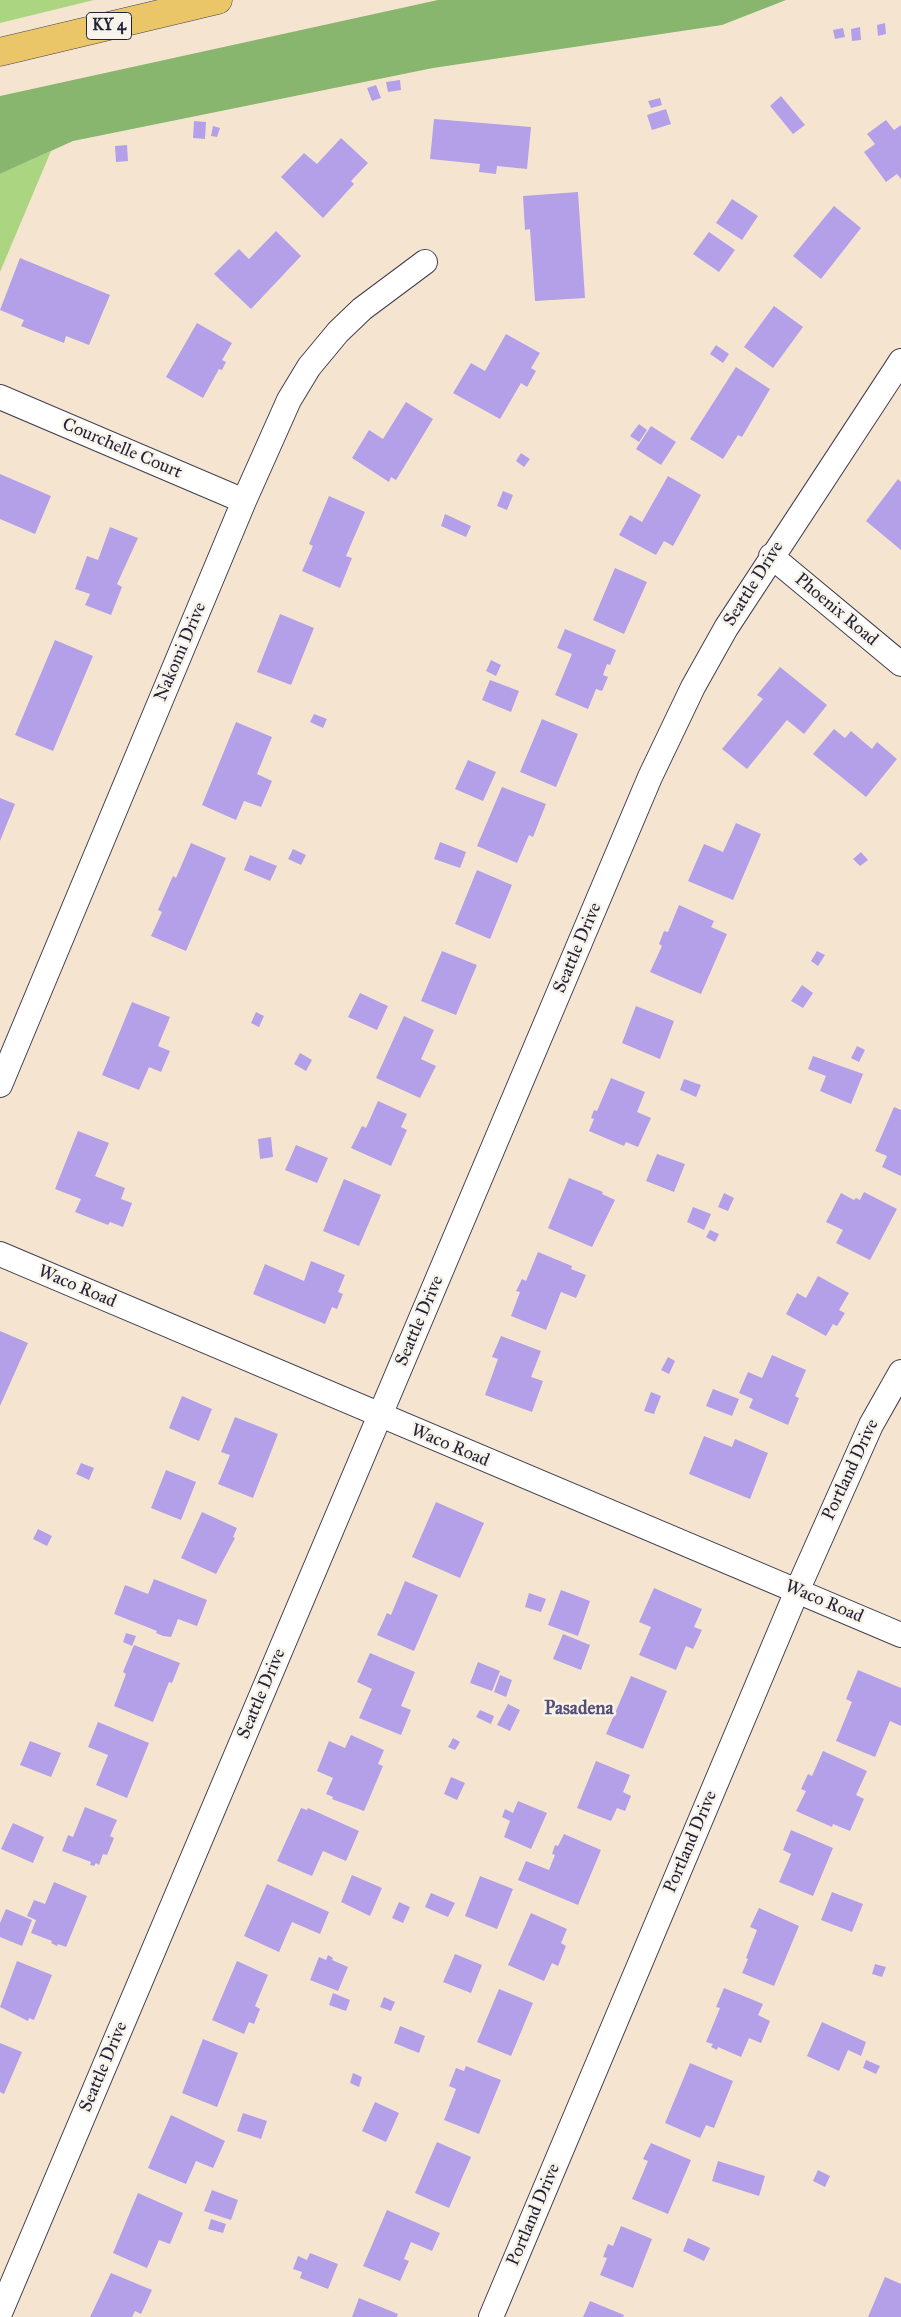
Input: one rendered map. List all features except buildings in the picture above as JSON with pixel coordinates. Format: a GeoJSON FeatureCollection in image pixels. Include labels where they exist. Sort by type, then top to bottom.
{"type":"FeatureCollection","features":[{"type":"Feature","properties":{"kind":"highway","name":"KY 4"},"geometry":{"type":"LineString","coordinates":[[0,52],[218,0]]}},
{"type":"Feature","properties":{"kind":"street","name":"Nakomi Drive"},"geometry":{"type":"LineString","coordinates":[[0,1085],[272,436],[309,367],[338,332],[362,309],[425,262]]}},
{"type":"Feature","properties":{"kind":"street","name":"Seattle Drive"},"geometry":{"type":"LineString","coordinates":[[0,2313],[650,777],[693,687],[726,628],[901,361]]}},
{"type":"Feature","properties":{"kind":"street","name":"Courchelle Court"},"geometry":{"type":"LineString","coordinates":[[0,397],[244,501]]}},
{"type":"Feature","properties":{"kind":"street","name":"Phoenix Road"},"geometry":{"type":"LineString","coordinates":[[772,556],[901,664]]}},
{"type":"Feature","properties":{"kind":"street","name":"Waco Road"},"geometry":{"type":"LineString","coordinates":[[0,1254],[379,1416],[901,1635]]}},
{"type":"Feature","properties":{"kind":"street","name":"Portland Drive"},"geometry":{"type":"LineString","coordinates":[[491,2317],[796,1591],[871,1425],[901,1372]]}},
{"type":"Feature","properties":{"kind":"green space"},"geometry":{"type":"Polygon","coordinates":[[[0,0],[94,0],[0,23],[0,0]]]}},
{"type":"Feature","properties":{"kind":"green space"},"geometry":{"type":"Polygon","coordinates":[[[438,0],[786,0],[722,25],[433,68],[73,141],[0,174],[0,96],[438,0]]]}},
{"type":"Feature","properties":{"kind":"green space"},"geometry":{"type":"Polygon","coordinates":[[[51,151],[0,272],[0,174],[51,151]]]}},
{"type":"Feature","properties":{"kind":"district","name":"Pasadena"},"geometry":{"type":"Point","coordinates":[579,1709]}}]}
